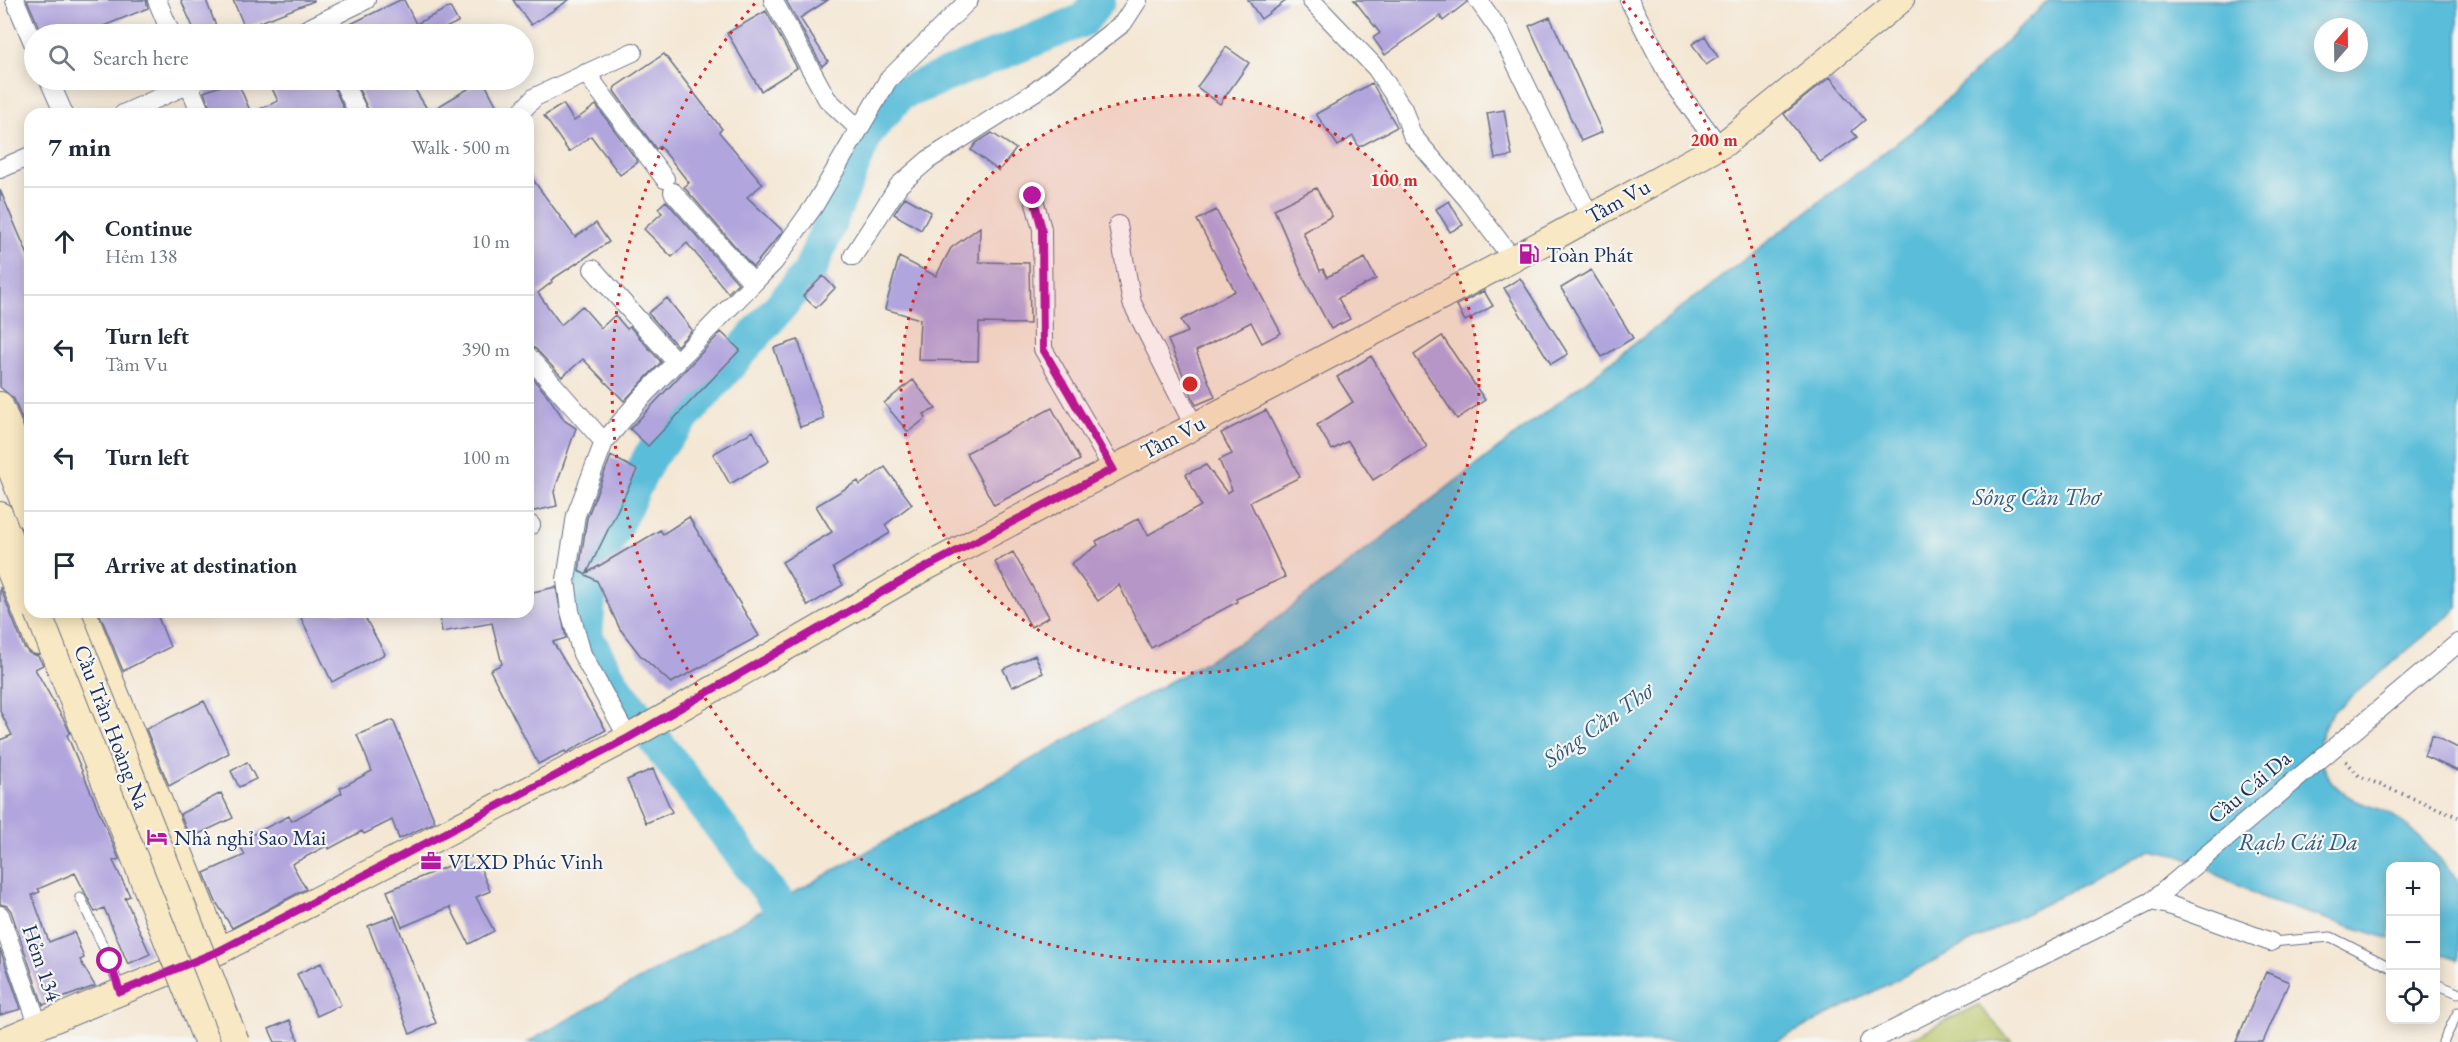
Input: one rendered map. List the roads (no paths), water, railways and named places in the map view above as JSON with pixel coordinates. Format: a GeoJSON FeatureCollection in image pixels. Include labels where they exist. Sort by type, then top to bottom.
{"type":"FeatureCollection","features":[{"type":"Feature","properties":{"kind":"street"},"geometry":{"type":"LineString","coordinates":[[15,0],[25,24]]}},
{"type":"Feature","properties":{"kind":"street"},"geometry":{"type":"LineString","coordinates":[[157,0],[167,24]]}},
{"type":"Feature","properties":{"kind":"street"},"geometry":{"type":"LineString","coordinates":[[328,24],[366,0]]}},
{"type":"Feature","properties":{"kind":"street"},"geometry":{"type":"LineString","coordinates":[[773,0],[827,99],[858,128]]}},
{"type":"Feature","properties":{"kind":"street"},"geometry":{"type":"LineString","coordinates":[[628,738],[582,654],[570,611],[566,580],[576,514],[604,441],[641,398],[774,262],[814,206],[888,80],[969,0]]}},
{"type":"Feature","properties":{"kind":"street"},"geometry":{"type":"LineString","coordinates":[[854,256],[899,185],[928,160],[1036,91],[1123,23],[1138,0]]}},
{"type":"Feature","properties":{"kind":"street"},"geometry":{"type":"LineString","coordinates":[[1311,0],[1376,68],[1403,109],[1412,135],[1468,200],[1512,258]]}},
{"type":"Feature","properties":{"kind":"street"},"geometry":{"type":"LineString","coordinates":[[1478,0],[1500,31],[1590,217]]}},
{"type":"Feature","properties":{"kind":"street"},"geometry":{"type":"LineString","coordinates":[[1629,0],[1673,84],[1719,146]]}},
{"type":"Feature","properties":{"kind":"street","name":"Tầm Vu"},"geometry":{"type":"LineString","coordinates":[[0,1042],[219,951],[628,738],[919,571],[1590,217],[1719,146],[1888,4]]}},
{"type":"Feature","properties":{"kind":"street"},"geometry":{"type":"LineString","coordinates":[[525,108],[535,97],[633,52]]}},
{"type":"Feature","properties":{"kind":"street"},"geometry":{"type":"LineString","coordinates":[[586,73],[669,185],[753,283]]}},
{"type":"Feature","properties":{"kind":"street"},"geometry":{"type":"LineString","coordinates":[[53,90],[61,108]]}},
{"type":"Feature","properties":{"kind":"street"},"geometry":{"type":"LineString","coordinates":[[135,108],[172,90]]}},
{"type":"Feature","properties":{"kind":"street"},"geometry":{"type":"LineString","coordinates":[[194,90],[199,108]]}},
{"type":"Feature","properties":{"kind":"street"},"geometry":{"type":"LineString","coordinates":[[347,90],[355,108]]}},
{"type":"Feature","properties":{"kind":"street"},"geometry":{"type":"LineString","coordinates":[[0,170],[24,159]]}},
{"type":"Feature","properties":{"kind":"street"},"geometry":{"type":"LineString","coordinates":[[1033,196],[1042,229],[1043,349],[1113,469]]}},
{"type":"Feature","properties":{"kind":"street"},"geometry":{"type":"LineString","coordinates":[[1118,225],[1132,303],[1194,426]]}},
{"type":"Feature","properties":{"kind":"street"},"geometry":{"type":"LineString","coordinates":[[593,269],[677,363]]}},
{"type":"Feature","properties":{"kind":"street"},"geometry":{"type":"LineString","coordinates":[[534,363],[604,441]]}},
{"type":"Feature","properties":{"kind":"street"},"geometry":{"type":"LineString","coordinates":[[0,405],[24,464]]}},
{"type":"Feature","properties":{"kind":"street"},"geometry":{"type":"LineString","coordinates":[[0,442],[24,503]]}},
{"type":"Feature","properties":{"kind":"street"},"geometry":{"type":"LineString","coordinates":[[0,515],[24,576]]}},
{"type":"Feature","properties":{"kind":"street"},"geometry":{"type":"LineString","coordinates":[[0,547],[24,607]]}},
{"type":"Feature","properties":{"kind":"street"},"geometry":{"type":"LineString","coordinates":[[29,618],[171,972]]}},
{"type":"Feature","properties":{"kind":"street","name":"Cầu Trần Hoàng Na"},"geometry":{"type":"LineString","coordinates":[[40,618],[207,1042]]}},
{"type":"Feature","properties":{"kind":"street","name":"Cầu Trần Hoàng Na"},"geometry":{"type":"LineString","coordinates":[[69,618],[236,1042]]}},
{"type":"Feature","properties":{"kind":"street"},"geometry":{"type":"LineString","coordinates":[[85,618],[219,951]]}},
{"type":"Feature","properties":{"kind":"street","name":"Cầu Cái Da"},"geometry":{"type":"LineString","coordinates":[[1869,1042],[2152,901],[2458,643]]}},
{"type":"Feature","properties":{"kind":"street"},"geometry":{"type":"LineString","coordinates":[[2152,901],[2271,942]]}},
{"type":"Feature","properties":{"kind":"street","name":"Hẻm 134"},"geometry":{"type":"LineString","coordinates":[[0,915],[39,1027]]}},
{"type":"Feature","properties":{"kind":"lane"},"geometry":{"type":"LineString","coordinates":[[80,897],[110,961],[120,992]]}},
{"type":"Feature","properties":{"kind":"lane"},"geometry":{"type":"LineString","coordinates":[[2271,942],[2331,937],[2386,964]]}},
{"type":"Feature","properties":{"kind":"lane"},"geometry":{"type":"LineString","coordinates":[[2440,986],[2458,993]]}},
{"type":"Feature","properties":{"kind":"lane"},"geometry":{"type":"LineString","coordinates":[[2443,1042],[2458,1011]]}},
{"type":"Feature","properties":{"kind":"water","name":"Sông Cần Thơ"},"geometry":{"type":"Polygon","coordinates":[[[2049,0],[2458,0],[2458,608],[2334,711],[2321,736],[2320,748],[2325,771],[2341,791],[2401,821],[2458,879],[2458,960],[2440,954],[2440,862],[2386,862],[2386,938],[2269,901],[2179,855],[2152,849],[1775,1042],[528,1042],[1260,631],[1921,124],[2049,0]]]}},
{"type":"Feature","properties":{"kind":"waterway"},"geometry":{"type":"LineString","coordinates":[[777,902],[613,684],[586,636],[591,576],[650,456],[809,273],[867,132],[900,94],[1083,20],[1099,0]]}},
{"type":"Feature","properties":{"kind":"place","name":"Toàn Phát"},"geometry":{"type":"Point","coordinates":[1529,254]}},
{"type":"Feature","properties":{"kind":"place","name":"Nhà nghỉ Sao Mai"},"geometry":{"type":"Point","coordinates":[157,837]}},
{"type":"Feature","properties":{"kind":"place","name":"VLXD Phúc Vinh"},"geometry":{"type":"Point","coordinates":[431,861]}},
{"type":"Feature","properties":{"kind":"water label","name":"Rạch Cái Da"},"geometry":{"type":"Point","coordinates":[2298,841]}}]}
